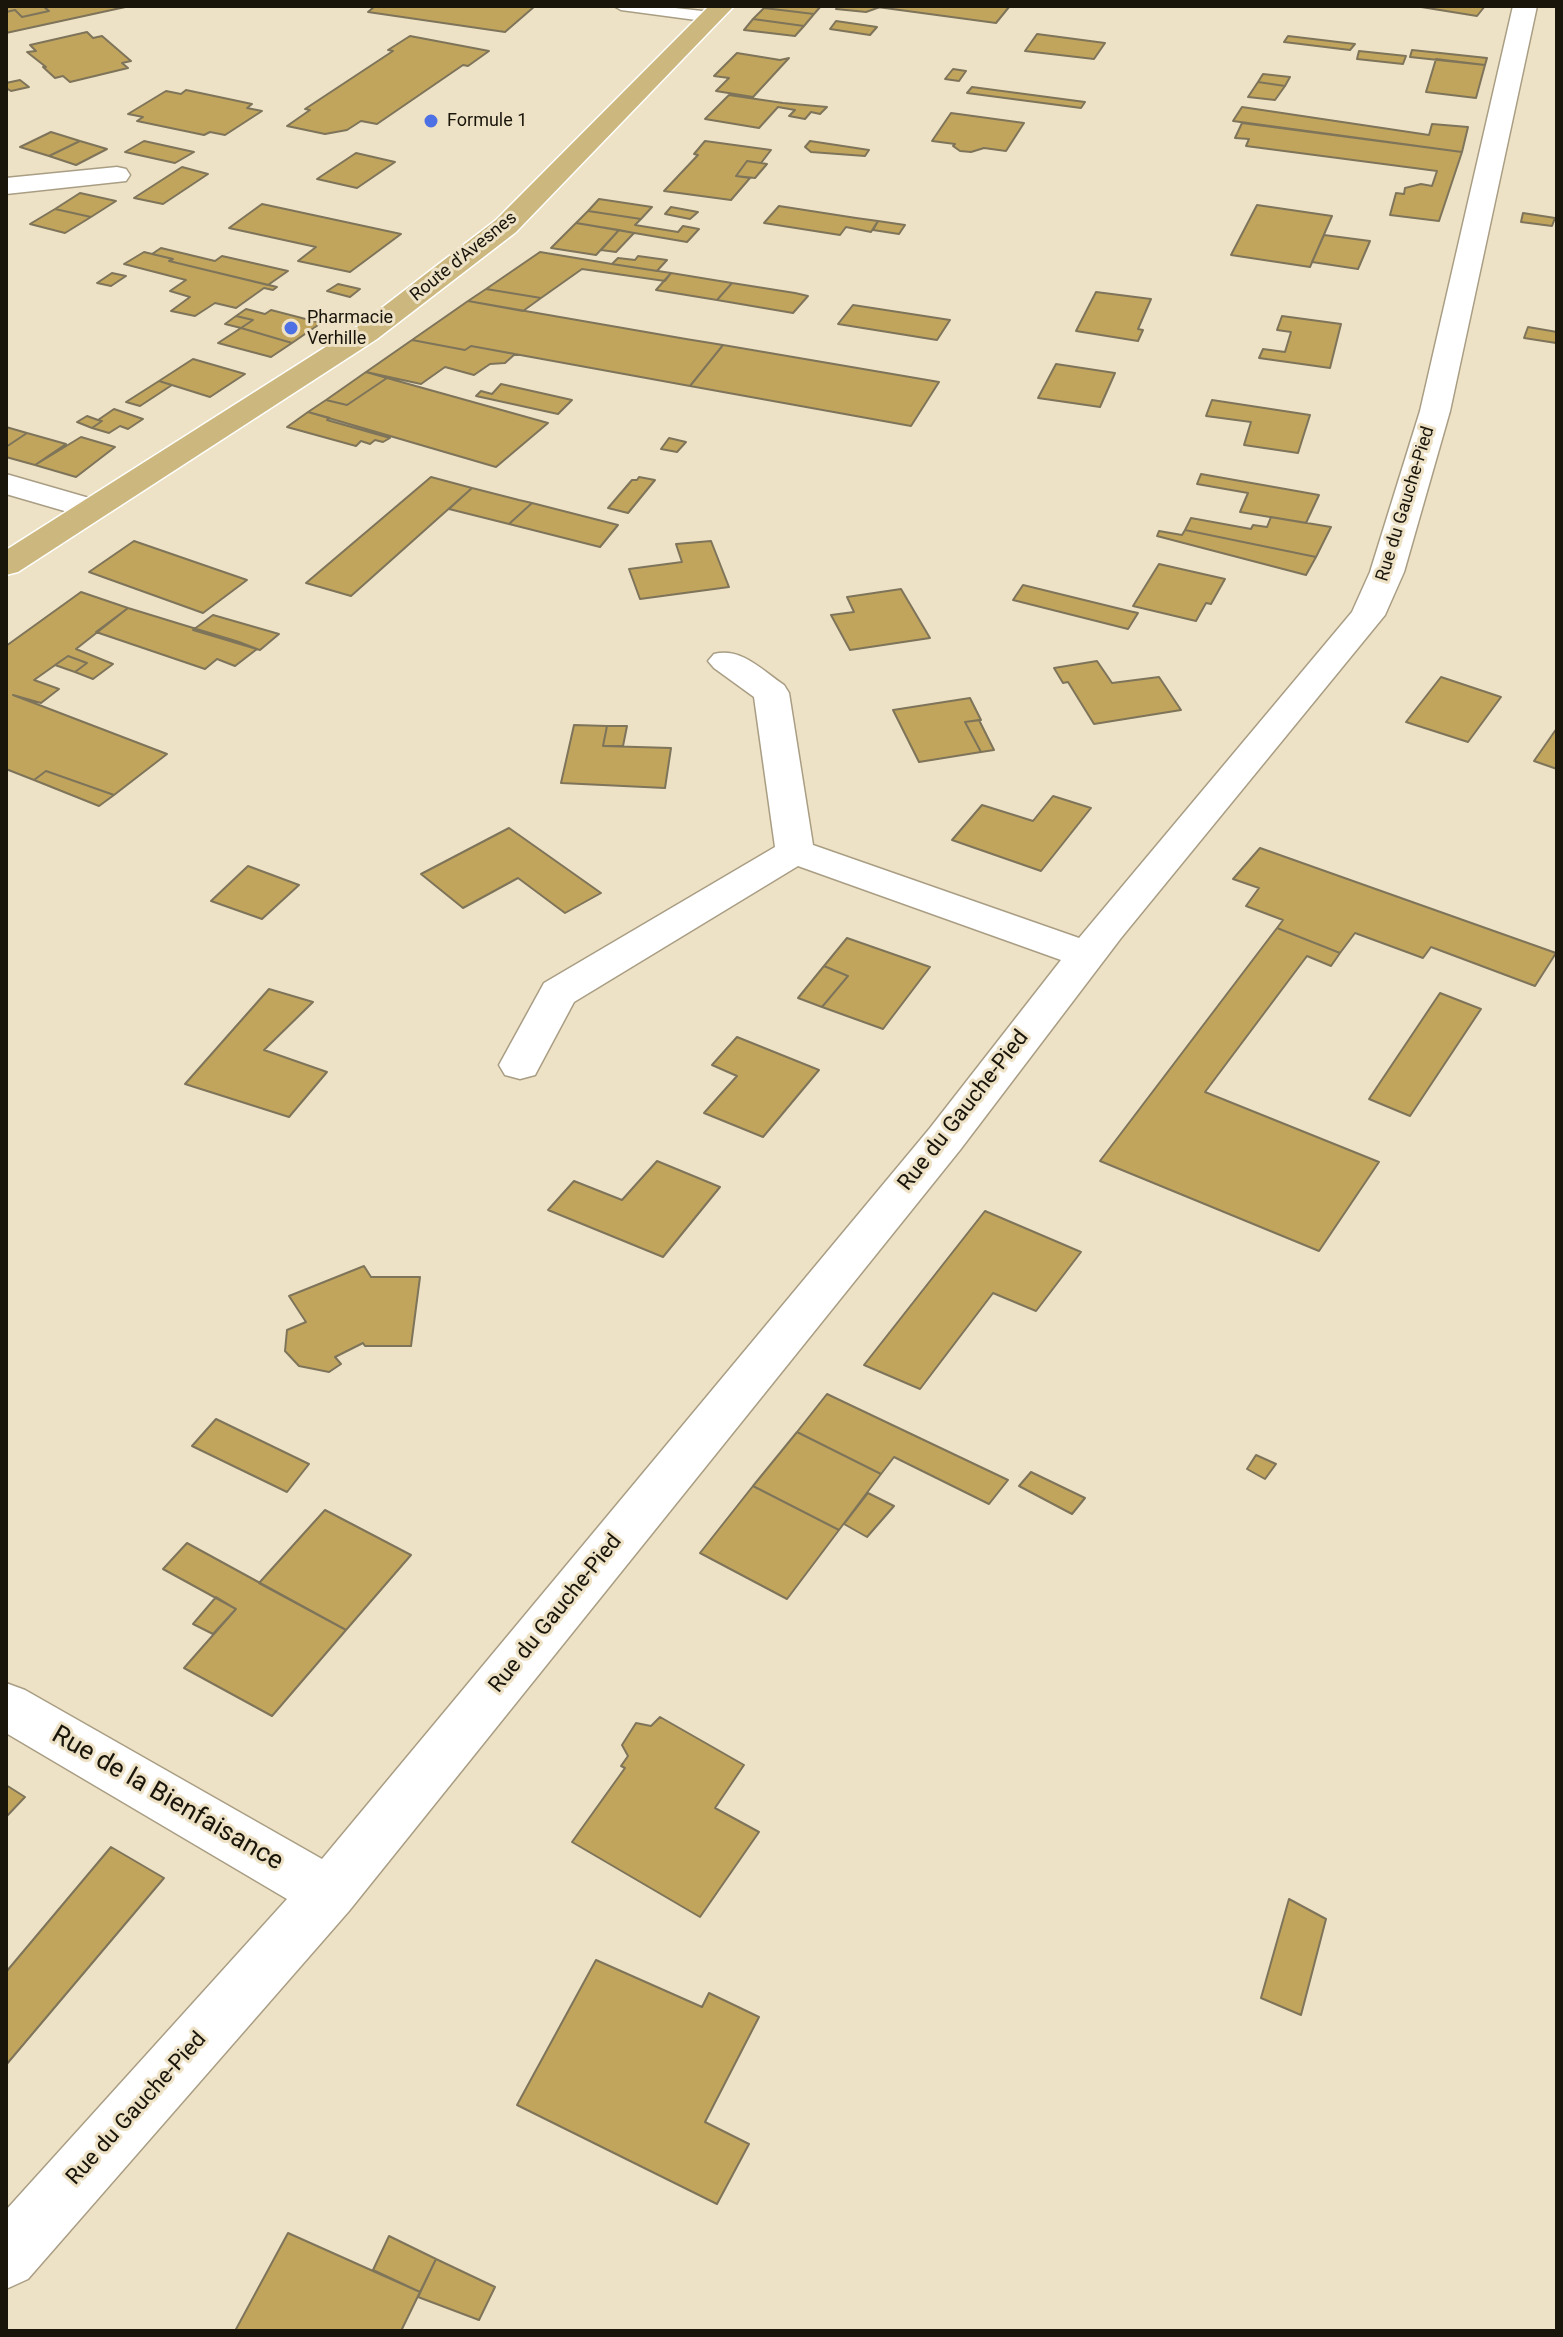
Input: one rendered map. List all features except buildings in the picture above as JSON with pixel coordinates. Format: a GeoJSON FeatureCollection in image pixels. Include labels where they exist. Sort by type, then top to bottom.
{"type":"FeatureCollection","features":[{"type":"Feature","properties":{"kind":"main road","name":"Route d'Avesnes"},"geometry":{"type":"LineString","coordinates":[[6,565],[367,333],[506,226],[716,12]]}},
{"type":"Feature","properties":{"kind":"street","name":"Rue du Gauche-Pied"},"geometry":{"type":"LineString","coordinates":[[6,2257],[329,1893],[945,1139],[1086,955],[1368,615],[1387,572],[1435,411],[1525,6]]}},
{"type":"Feature","properties":{"kind":"street"},"geometry":{"type":"LineString","coordinates":[[6,186],[117,175]]}},
{"type":"Feature","properties":{"kind":"street"},"geometry":{"type":"LineString","coordinates":[[6,484],[92,509]]}},
{"type":"Feature","properties":{"kind":"street"},"geometry":{"type":"LineString","coordinates":[[726,661],[771,693],[795,852]]}},
{"type":"Feature","properties":{"kind":"street"},"geometry":{"type":"LineString","coordinates":[[795,852],[1086,955]]}},
{"type":"Feature","properties":{"kind":"street"},"geometry":{"type":"LineString","coordinates":[[520,1065],[558,993],[795,852]]}},
{"type":"Feature","properties":{"kind":"street","name":"Rue de la Bienfaisance"},"geometry":{"type":"LineString","coordinates":[[6,1706],[329,1893]]}},
{"type":"Feature","properties":{"kind":"lane"},"geometry":{"type":"LineString","coordinates":[[621,6],[716,12]]}},
{"type":"Feature","properties":{"kind":"place","name":"Formule 1"},"geometry":{"type":"Point","coordinates":[431,121]}},
{"type":"Feature","properties":{"kind":"place","name":"Pharmacie Verhille"},"geometry":{"type":"Point","coordinates":[291,328]}}]}
